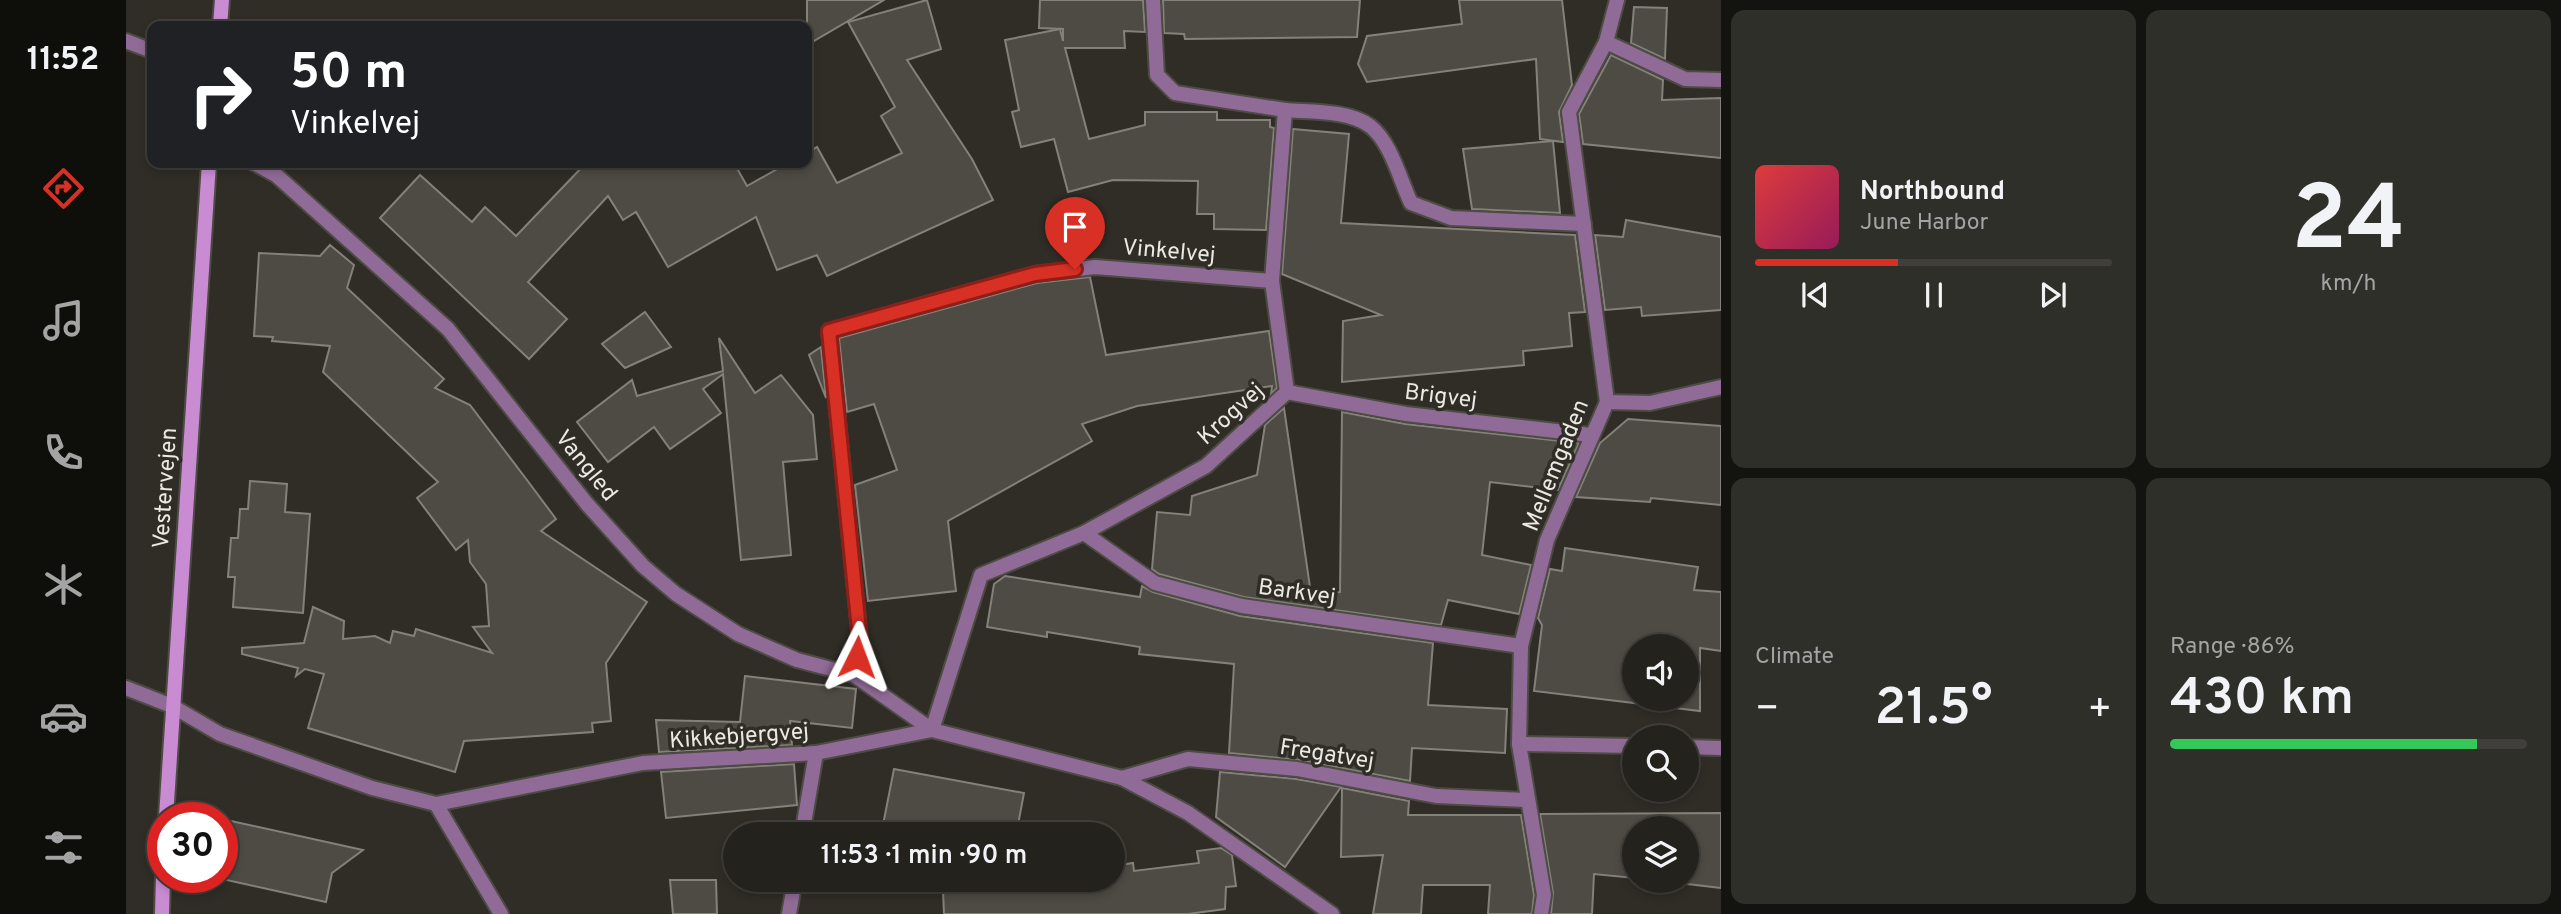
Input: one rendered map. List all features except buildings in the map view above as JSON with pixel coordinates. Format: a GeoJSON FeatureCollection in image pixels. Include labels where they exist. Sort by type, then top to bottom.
{"type":"FeatureCollection","features":[{"type":"Feature","properties":{"kind":"street"},"geometry":{"type":"LineString","coordinates":[[220,21],[222,0]]}},
{"type":"Feature","properties":{"kind":"street"},"geometry":{"type":"LineString","coordinates":[[1153,0],[1157,75],[1175,93],[1284,110],[1340,115],[1370,126],[1387,150],[1411,203],[1451,218],[1584,225]]}},
{"type":"Feature","properties":{"kind":"street","name":"Mellemgaden"},"geometry":{"type":"LineString","coordinates":[[1541,914],[1544,895],[1519,744],[1521,646],[1547,540],[1607,402],[1569,112],[1606,42],[1618,0]]}},
{"type":"Feature","properties":{"kind":"street"},"geometry":{"type":"LineString","coordinates":[[126,41],[147,49]]}},
{"type":"Feature","properties":{"kind":"street"},"geometry":{"type":"LineString","coordinates":[[1606,42],[1685,79],[1721,80]]}},
{"type":"Feature","properties":{"kind":"street","name":"Krogvej"},"geometry":{"type":"LineString","coordinates":[[932,730],[981,575],[1084,533],[1206,466],[1287,392],[1272,281],[1284,110]]}},
{"type":"Feature","properties":{"kind":"street","name":"Vestervejen"},"geometry":{"type":"LineString","coordinates":[[167,802],[209,168]]}},
{"type":"Feature","properties":{"kind":"street","name":"Vangled"},"geometry":{"type":"LineString","coordinates":[[263,168],[275,175],[449,329],[587,504],[643,566],[676,594],[738,634],[797,660],[854,675],[932,730]]}},
{"type":"Feature","properties":{"kind":"street","name":"Vinkelvej"},"geometry":{"type":"LineString","coordinates":[[854,675],[860,640],[829,331],[1035,274],[1095,267],[1272,281]]}},
{"type":"Feature","properties":{"kind":"street"},"geometry":{"type":"LineString","coordinates":[[1607,402],[1650,403],[1721,387]]}},
{"type":"Feature","properties":{"kind":"street","name":"Brigvej"},"geometry":{"type":"LineString","coordinates":[[1287,392],[1406,414],[1591,435]]}},
{"type":"Feature","properties":{"kind":"street","name":"Barkvej"},"geometry":{"type":"LineString","coordinates":[[1084,533],[1155,583],[1180,590],[1242,606],[1521,646]]}},
{"type":"Feature","properties":{"kind":"street","name":"Kikkebjergvej"},"geometry":{"type":"LineString","coordinates":[[126,688],[172,706],[220,734],[372,788],[436,804],[643,764],[816,754],[932,730],[1122,778],[1188,813],[1332,914]]}},
{"type":"Feature","properties":{"kind":"street"},"geometry":{"type":"LineString","coordinates":[[1519,744],[1622,746]]}},
{"type":"Feature","properties":{"kind":"street"},"geometry":{"type":"LineString","coordinates":[[1699,747],[1721,748]]}},
{"type":"Feature","properties":{"kind":"street"},"geometry":{"type":"LineString","coordinates":[[804,822],[816,754]]}},
{"type":"Feature","properties":{"kind":"street","name":"Fregatvej"},"geometry":{"type":"LineString","coordinates":[[1122,778],[1188,759],[1297,769],[1436,796],[1528,800]]}},
{"type":"Feature","properties":{"kind":"street"},"geometry":{"type":"LineString","coordinates":[[436,804],[501,914]]}},
{"type":"Feature","properties":{"kind":"street"},"geometry":{"type":"LineString","coordinates":[[789,914],[793,892]]}},
{"type":"Feature","properties":{"kind":"street"},"geometry":{"type":"LineString","coordinates":[[162,914],[163,893]]}},
{"type":"Feature","properties":{"kind":"route"},"geometry":{"type":"LineString","coordinates":[[857,657],[860,640],[829,331],[1035,274],[1075,269]]}}]}
